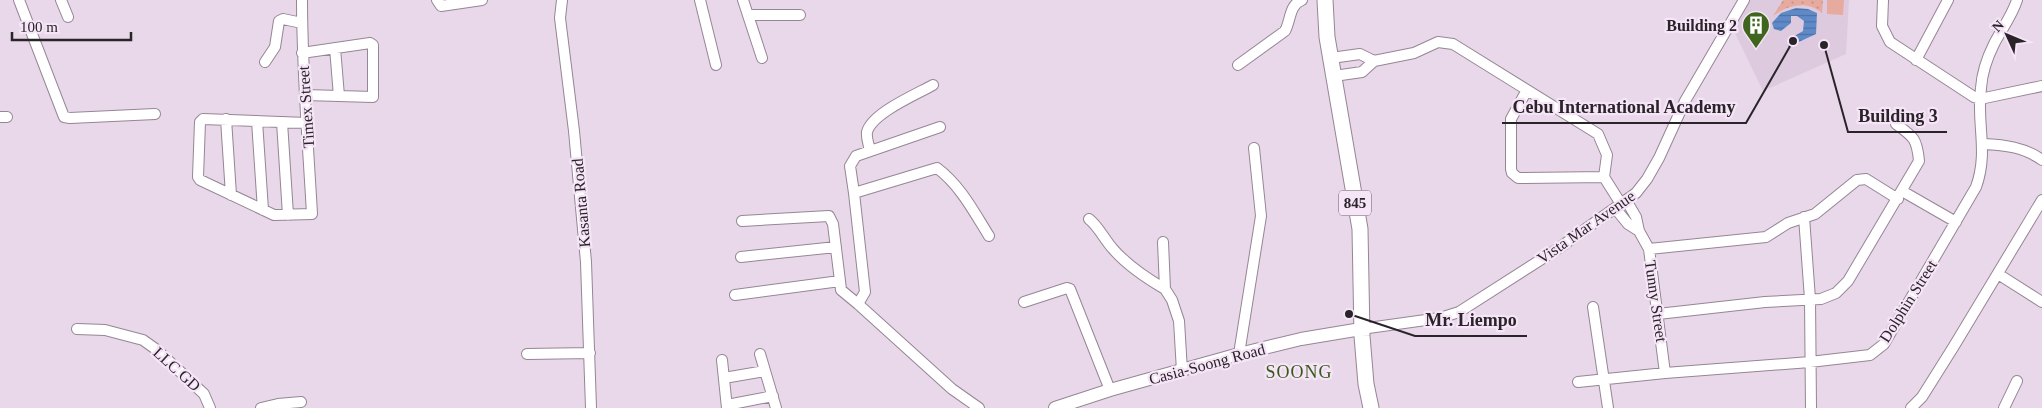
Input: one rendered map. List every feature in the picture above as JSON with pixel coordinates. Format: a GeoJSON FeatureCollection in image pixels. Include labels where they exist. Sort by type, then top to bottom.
{"type":"FeatureCollection","features":[{"type":"Feature","properties":{"kind":"main road","name":"845"},"geometry":{"type":"LineString","coordinates":[[1325,0],[1331,58],[1360,229],[1362,329],[1366,384],[1371,408]]}},
{"type":"Feature","properties":{"kind":"street"},"geometry":{"type":"LineString","coordinates":[[19,0],[64,117],[155,114]]}},
{"type":"Feature","properties":{"kind":"street"},"geometry":{"type":"LineString","coordinates":[[61,0],[68,17]]}},
{"type":"Feature","properties":{"kind":"street","name":"Timex Street"},"geometry":{"type":"LineString","coordinates":[[288,215],[312,214],[302,53],[302,0]]}},
{"type":"Feature","properties":{"kind":"street"},"geometry":{"type":"LineString","coordinates":[[436,0],[441,6],[482,0]]}},
{"type":"Feature","properties":{"kind":"street","name":"Kasanta Road"},"geometry":{"type":"LineString","coordinates":[[562,0],[560,18],[574,131],[584,244],[591,408]]}},
{"type":"Feature","properties":{"kind":"street"},"geometry":{"type":"LineString","coordinates":[[700,0],[716,66]]}},
{"type":"Feature","properties":{"kind":"street"},"geometry":{"type":"LineString","coordinates":[[743,0],[762,58]]}},
{"type":"Feature","properties":{"kind":"street"},"geometry":{"type":"LineString","coordinates":[[1238,65],[1285,31],[1295,3],[1302,0]]}},
{"type":"Feature","properties":{"kind":"street","name":"Vista Mar Avenue"},"geometry":{"type":"LineString","coordinates":[[1362,329],[1440,318],[1459,312],[1559,248],[1640,189],[1664,148],[1685,101],[1744,0]]}},
{"type":"Feature","properties":{"kind":"street"},"geometry":{"type":"LineString","coordinates":[[1883,0],[1881,20],[1887,37],[1895,46],[1969,94],[1980,99],[2042,86]]}},
{"type":"Feature","properties":{"kind":"street"},"geometry":{"type":"LineString","coordinates":[[1916,60],[1948,0]]}},
{"type":"Feature","properties":{"kind":"street","name":"Dolphin Street"},"geometry":{"type":"LineString","coordinates":[[1578,382],[1810,362],[1870,354],[1884,344],[1976,187],[1983,144],[1980,99],[1982,82],[1989,54],[2017,0]]}},
{"type":"Feature","properties":{"kind":"street"},"geometry":{"type":"LineString","coordinates":[[748,15],[800,15]]}},
{"type":"Feature","properties":{"kind":"street"},"geometry":{"type":"LineString","coordinates":[[265,62],[275,47],[280,20],[302,23]]}},
{"type":"Feature","properties":{"kind":"street"},"geometry":{"type":"LineString","coordinates":[[1334,76],[1362,72],[1374,61],[1414,53],[1438,42],[1453,44],[1598,134],[1607,155],[1604,176],[1518,178],[1515,176],[1511,169],[1511,119],[1527,90]]}},
{"type":"Feature","properties":{"kind":"street"},"geometry":{"type":"LineString","coordinates":[[302,53],[370,43],[372,45],[373,97],[305,95]]}},
{"type":"Feature","properties":{"kind":"street"},"geometry":{"type":"LineString","coordinates":[[335,48],[339,96]]}},
{"type":"Feature","properties":{"kind":"street"},"geometry":{"type":"LineString","coordinates":[[1331,58],[1360,54],[1374,61]]}},
{"type":"Feature","properties":{"kind":"street"},"geometry":{"type":"LineString","coordinates":[[870,151],[867,136],[870,125],[884,112],[933,85]]}},
{"type":"Feature","properties":{"kind":"street"},"geometry":{"type":"LineString","coordinates":[[282,122],[288,215],[274,216],[200,180],[198,177],[200,122],[203,119],[226,119],[307,123]]}},
{"type":"Feature","properties":{"kind":"street"},"geometry":{"type":"LineString","coordinates":[[226,119],[231,195]]}},
{"type":"Feature","properties":{"kind":"street"},"geometry":{"type":"LineString","coordinates":[[257,121],[263,210]]}},
{"type":"Feature","properties":{"kind":"street"},"geometry":{"type":"LineString","coordinates":[[1658,314],[1822,299],[1836,293],[1848,281],[1919,161],[1918,145],[1909,134],[1896,124]]}},
{"type":"Feature","properties":{"kind":"street"},"geometry":{"type":"LineString","coordinates":[[858,304],[865,292],[850,166],[856,156],[940,127]]}},
{"type":"Feature","properties":{"kind":"street"},"geometry":{"type":"LineString","coordinates":[[1983,144],[2015,146],[2032,153],[2042,160]]}},
{"type":"Feature","properties":{"kind":"street"},"geometry":{"type":"LineString","coordinates":[[1239,354],[1261,216],[1254,148]]}},
{"type":"Feature","properties":{"kind":"street"},"geometry":{"type":"LineString","coordinates":[[854,192],[937,168],[947,175],[964,197],[988,236]]}},
{"type":"Feature","properties":{"kind":"street","name":"Tunny Street"},"geometry":{"type":"LineString","coordinates":[[1604,176],[1621,204],[1628,224],[1639,231],[1649,249],[1665,373]]}},
{"type":"Feature","properties":{"kind":"street"},"geometry":{"type":"LineString","coordinates":[[1649,249],[1766,237],[1788,223],[1815,214],[1857,180],[1866,179],[1956,222]]}},
{"type":"Feature","properties":{"kind":"street"},"geometry":{"type":"LineString","coordinates":[[1911,408],[1922,396],[2042,200]]}},
{"type":"Feature","properties":{"kind":"street"},"geometry":{"type":"LineString","coordinates":[[742,221],[826,215],[832,218],[841,290],[952,389],[978,408]]}},
{"type":"Feature","properties":{"kind":"street"},"geometry":{"type":"LineString","coordinates":[[1804,217],[1810,299],[1811,408]]}},
{"type":"Feature","properties":{"kind":"street"},"geometry":{"type":"LineString","coordinates":[[1089,218],[1096,224],[1111,247],[1123,260],[1165,289],[1172,300],[1178,314],[1182,371]]}},
{"type":"Feature","properties":{"kind":"street"},"geometry":{"type":"LineString","coordinates":[[1163,242],[1165,289]]}},
{"type":"Feature","properties":{"kind":"street"},"geometry":{"type":"LineString","coordinates":[[741,257],[836,247]]}},
{"type":"Feature","properties":{"kind":"street"},"geometry":{"type":"LineString","coordinates":[[1998,274],[2042,302]]}},
{"type":"Feature","properties":{"kind":"street"},"geometry":{"type":"LineString","coordinates":[[736,294],[840,281]]}},
{"type":"Feature","properties":{"kind":"street"},"geometry":{"type":"LineString","coordinates":[[1024,302],[1066,288],[1070,289],[1110,390]]}},
{"type":"Feature","properties":{"kind":"street"},"geometry":{"type":"LineString","coordinates":[[1593,307],[1608,408]]}},
{"type":"Feature","properties":{"kind":"street","name":"LLC GD"},"geometry":{"type":"LineString","coordinates":[[77,329],[105,330],[143,340],[157,350],[204,394],[210,408]]}},
{"type":"Feature","properties":{"kind":"street","name":"Casia-Soong Road"},"geometry":{"type":"LineString","coordinates":[[1055,408],[1110,390],[1239,354],[1301,339],[1362,329]]}},
{"type":"Feature","properties":{"kind":"street"},"geometry":{"type":"LineString","coordinates":[[527,354],[590,353]]}},
{"type":"Feature","properties":{"kind":"street"},"geometry":{"type":"LineString","coordinates":[[760,354],[776,408]]}},
{"type":"Feature","properties":{"kind":"street"},"geometry":{"type":"LineString","coordinates":[[722,360],[727,406],[773,396]]}},
{"type":"Feature","properties":{"kind":"street"},"geometry":{"type":"LineString","coordinates":[[724,378],[765,371]]}},
{"type":"Feature","properties":{"kind":"street"},"geometry":{"type":"LineString","coordinates":[[2005,408],[2017,381]]}},
{"type":"Feature","properties":{"kind":"street"},"geometry":{"type":"LineString","coordinates":[[260,408],[301,402]]}},
{"type":"Feature","properties":{"kind":"shaded area"},"geometry":{"type":"Polygon","coordinates":[[[1750,0],[1849,0],[1846,54],[1763,91],[1733,29],[1750,0]]]}},
{"type":"Feature","properties":{"kind":"shaded area"},"geometry":{"type":"Polygon","coordinates":[[[1783,0],[1823,0],[1822,13],[1810,6],[1804,5],[1785,9],[1773,16],[1783,0]]]}},
{"type":"Feature","properties":{"kind":"shaded area"},"geometry":{"type":"Polygon","coordinates":[[[1827,0],[1844,0],[1843,15],[1827,14],[1827,0]]]}},
{"type":"Feature","properties":{"kind":"water"},"geometry":{"type":"Polygon","coordinates":[[[1796,8],[1808,9],[1817,13],[1816,34],[1788,47],[1791,38],[1803,31],[1804,21],[1797,16],[1791,16],[1791,23],[1781,31],[1774,29],[1772,23],[1781,13],[1796,8]]]}},
{"type":"Feature","properties":{"kind":"place","name":"Cebu International Academy"},"geometry":{"type":"Point","coordinates":[1793,41]}},
{"type":"Feature","properties":{"kind":"place","name":"Building 3"},"geometry":{"type":"Point","coordinates":[1824,45]}},
{"type":"Feature","properties":{"kind":"place","name":"Building 2"},"geometry":{"type":"Point","coordinates":[1756,49]}},
{"type":"Feature","properties":{"kind":"place","name":"Mr. Liempo"},"geometry":{"type":"Point","coordinates":[1349,314]}},
{"type":"Feature","properties":{"kind":"district","name":"SOONG"},"geometry":{"type":"Point","coordinates":[1299,372]}}]}
